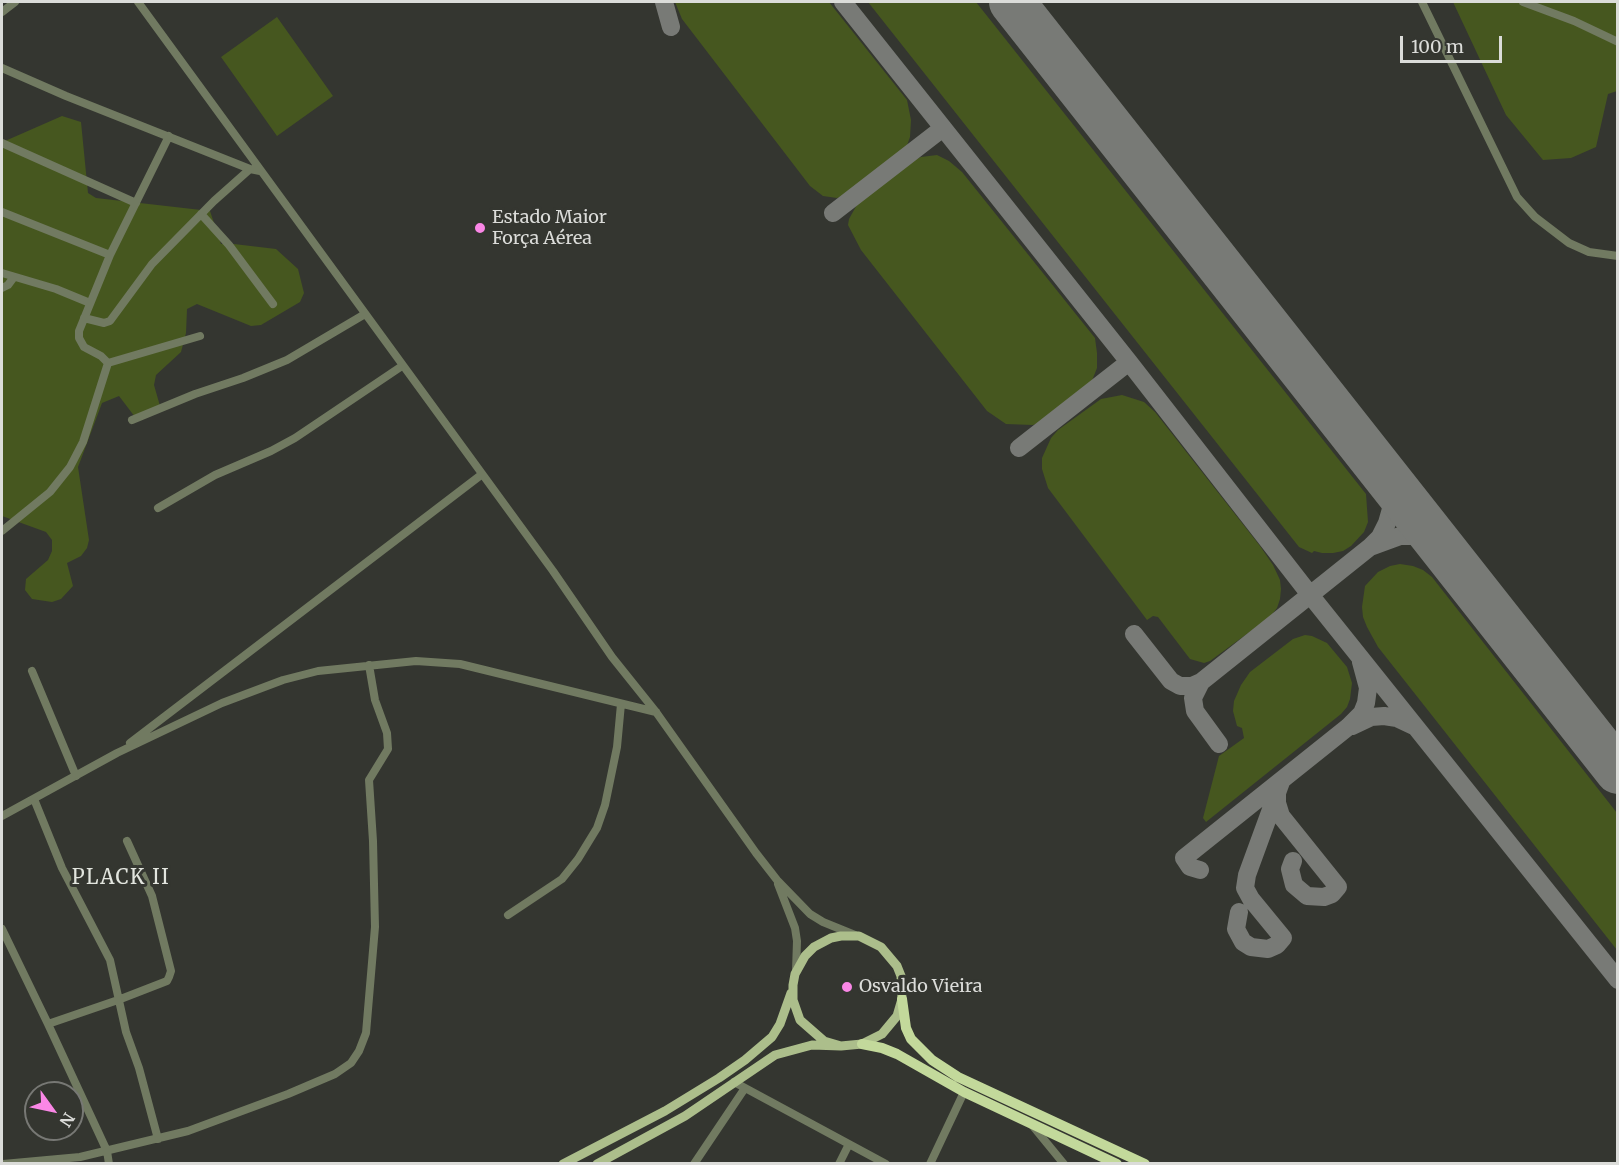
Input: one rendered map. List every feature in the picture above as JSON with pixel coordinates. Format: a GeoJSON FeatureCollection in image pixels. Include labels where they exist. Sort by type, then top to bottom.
{"type":"FeatureCollection","features":[{"type":"Feature","properties":{"kind":"highway"},"geometry":{"type":"LineString","coordinates":[[902,999],[906,1028],[911,1039],[918,1048],[941,1066],[969,1083],[1145,1164]]}},
{"type":"Feature","properties":{"kind":"highway"},"geometry":{"type":"LineString","coordinates":[[862,1044],[897,1054],[964,1092],[1117,1164]]}},
{"type":"Feature","properties":{"kind":"main road"},"geometry":{"type":"LineString","coordinates":[[563,1164],[665,1111],[719,1078],[772,1037],[780,1024],[795,974],[805,956],[814,947],[831,938],[859,936],[872,941],[890,955],[901,976],[902,999],[897,1016],[882,1034],[862,1044],[812,1045],[776,1055],[685,1116],[597,1164]]}},
{"type":"Feature","properties":{"kind":"main road"},"geometry":{"type":"LineString","coordinates":[[793,985],[793,1000],[800,1020],[806,1028],[824,1041],[841,1046]]}},
{"type":"Feature","properties":{"kind":"street"},"geometry":{"type":"LineString","coordinates":[[2,12],[15,2]]}},
{"type":"Feature","properties":{"kind":"street"},"geometry":{"type":"LineString","coordinates":[[138,2],[582,612],[612,657],[656,712],[706,785],[777,880],[810,914],[823,922],[859,936]]}},
{"type":"Feature","properties":{"kind":"street"},"geometry":{"type":"LineString","coordinates":[[1422,2],[1517,197],[1535,218],[1569,243],[1589,252],[1617,256]]}},
{"type":"Feature","properties":{"kind":"street"},"geometry":{"type":"LineString","coordinates":[[1523,2],[1574,21],[1617,42]]}},
{"type":"Feature","properties":{"kind":"street"},"geometry":{"type":"LineString","coordinates":[[2,68],[66,96],[260,171]]}},
{"type":"Feature","properties":{"kind":"street"},"geometry":{"type":"LineString","coordinates":[[108,363],[101,356],[84,347],[81,343],[80,331],[110,255],[169,136]]}},
{"type":"Feature","properties":{"kind":"street"},"geometry":{"type":"LineString","coordinates":[[2,143],[136,203]]}},
{"type":"Feature","properties":{"kind":"street"},"geometry":{"type":"LineString","coordinates":[[84,318],[104,323],[110,321],[152,264],[250,169]]}},
{"type":"Feature","properties":{"kind":"street"},"geometry":{"type":"LineString","coordinates":[[2,212],[110,255]]}},
{"type":"Feature","properties":{"kind":"street"},"geometry":{"type":"LineString","coordinates":[[201,214],[229,245],[273,304]]}},
{"type":"Feature","properties":{"kind":"street"},"geometry":{"type":"LineString","coordinates":[[2,273],[56,289],[90,303]]}},
{"type":"Feature","properties":{"kind":"street"},"geometry":{"type":"LineString","coordinates":[[2,288],[8,285],[14,277]]}},
{"type":"Feature","properties":{"kind":"street"},"geometry":{"type":"LineString","coordinates":[[132,420],[287,360],[365,314]]}},
{"type":"Feature","properties":{"kind":"street"},"geometry":{"type":"LineString","coordinates":[[108,363],[200,336]]}},
{"type":"Feature","properties":{"kind":"street"},"geometry":{"type":"LineString","coordinates":[[2,531],[50,492],[70,467],[83,442],[108,363]]}},
{"type":"Feature","properties":{"kind":"street"},"geometry":{"type":"LineString","coordinates":[[158,508],[215,476],[283,444],[402,366]]}},
{"type":"Feature","properties":{"kind":"street"},"geometry":{"type":"LineString","coordinates":[[117,753],[481,475]]}},
{"type":"Feature","properties":{"kind":"street"},"geometry":{"type":"LineString","coordinates":[[2,816],[117,753],[222,702],[283,680],[318,671],[416,661],[460,664],[656,712]]}},
{"type":"Feature","properties":{"kind":"street"},"geometry":{"type":"LineString","coordinates":[[3,1164],[80,1157],[214,1122],[326,1078],[351,1063],[366,1033],[375,927],[369,780],[386,754],[388,742],[375,700],[369,665]]}},
{"type":"Feature","properties":{"kind":"street"},"geometry":{"type":"LineString","coordinates":[[32,671],[76,776]]}},
{"type":"Feature","properties":{"kind":"street"},"geometry":{"type":"LineString","coordinates":[[508,915],[562,879],[578,860],[597,828],[606,804],[617,747],[621,704]]}},
{"type":"Feature","properties":{"kind":"street"},"geometry":{"type":"LineString","coordinates":[[34,799],[62,868],[110,960],[118,1000],[158,1138]]}},
{"type":"Feature","properties":{"kind":"street"},"geometry":{"type":"LineString","coordinates":[[48,1024],[167,981],[171,971],[152,896],[127,841]]}},
{"type":"Feature","properties":{"kind":"street"},"geometry":{"type":"LineString","coordinates":[[777,880],[796,935],[795,974]]}},
{"type":"Feature","properties":{"kind":"street"},"geometry":{"type":"LineString","coordinates":[[2,928],[107,1151],[109,1164]]}},
{"type":"Feature","properties":{"kind":"street"},"geometry":{"type":"LineString","coordinates":[[734,1082],[886,1164]]}},
{"type":"Feature","properties":{"kind":"street"},"geometry":{"type":"LineString","coordinates":[[694,1164],[745,1088]]}},
{"type":"Feature","properties":{"kind":"street"},"geometry":{"type":"LineString","coordinates":[[930,1164],[964,1092]]}},
{"type":"Feature","properties":{"kind":"street"},"geometry":{"type":"LineString","coordinates":[[1031,1124],[1064,1164]]}},
{"type":"Feature","properties":{"kind":"street"},"geometry":{"type":"LineString","coordinates":[[838,1164],[849,1144]]}},
{"type":"Feature","properties":{"kind":"green space"},"geometry":{"type":"Polygon","coordinates":[[[675,2],[829,2],[907,100],[911,120],[910,137],[905,151],[851,193],[837,198],[823,196],[810,186],[682,19],[675,2]]]}},
{"type":"Feature","properties":{"kind":"green space"},"geometry":{"type":"Polygon","coordinates":[[[868,2],[976,2],[1366,494],[1368,522],[1364,532],[1351,546],[1333,553],[1314,551],[1312,553],[1299,547],[868,2]]]}},
{"type":"Feature","properties":{"kind":"green space"},"geometry":{"type":"Polygon","coordinates":[[[1453,2],[1617,2],[1617,91],[1608,94],[1596,147],[1571,158],[1543,160],[1506,115],[1453,2]]]}},
{"type":"Feature","properties":{"kind":"green space"},"geometry":{"type":"Polygon","coordinates":[[[277,17],[333,96],[277,136],[221,57],[277,17]]]}},
{"type":"Feature","properties":{"kind":"green space"},"geometry":{"type":"Polygon","coordinates":[[[62,116],[81,122],[88,193],[96,198],[210,211],[221,244],[276,249],[298,269],[304,293],[300,302],[261,325],[251,326],[197,304],[187,309],[186,333],[181,352],[156,375],[154,385],[160,406],[135,417],[119,396],[102,403],[78,467],[89,540],[87,548],[81,556],[67,563],[73,586],[61,599],[52,602],[32,599],[25,590],[26,579],[48,560],[52,551],[52,540],[46,532],[2,516],[2,140],[5,141],[62,116]]]}},
{"type":"Feature","properties":{"kind":"green space"},"geometry":{"type":"Polygon","coordinates":[[[937,155],[962,172],[1095,338],[1097,368],[1091,383],[1084,392],[1043,421],[1033,425],[1006,424],[987,411],[861,250],[848,225],[859,201],[910,162],[921,157],[937,155]]]}},
{"type":"Feature","properties":{"kind":"green space"},"geometry":{"type":"Polygon","coordinates":[[[1122,395],[1144,402],[1155,412],[1260,546],[1280,580],[1280,599],[1270,617],[1204,663],[1190,659],[1158,617],[1153,616],[1147,620],[1048,488],[1042,469],[1042,458],[1051,438],[1058,430],[1101,399],[1122,395]]]}},
{"type":"Feature","properties":{"kind":"green space"},"geometry":{"type":"Polygon","coordinates":[[[1400,564],[1423,570],[1432,577],[1617,813],[1617,950],[1378,647],[1363,617],[1365,586],[1378,572],[1400,564]]]}},
{"type":"Feature","properties":{"kind":"green space"},"geometry":{"type":"Polygon","coordinates":[[[1305,635],[1327,643],[1347,667],[1352,683],[1347,707],[1206,822],[1203,818],[1219,756],[1244,738],[1242,728],[1237,726],[1233,711],[1234,701],[1241,685],[1250,672],[1293,639],[1305,635]]]}},
{"type":"Feature","properties":{"kind":"taxiway"},"geometry":{"type":"LineString","coordinates":[[664,2],[671,27]]}},
{"type":"Feature","properties":{"kind":"taxiway"},"geometry":{"type":"LineString","coordinates":[[843,2],[1129,362],[1311,596],[1618,980]]}},
{"type":"Feature","properties":{"kind":"taxiway"},"geometry":{"type":"LineString","coordinates":[[833,213],[943,128]]}},
{"type":"Feature","properties":{"kind":"taxiway"},"geometry":{"type":"LineString","coordinates":[[1019,448],[1129,362]]}},
{"type":"Feature","properties":{"kind":"taxiway"},"geometry":{"type":"LineString","coordinates":[[1371,546],[1380,537],[1391,509],[1391,495],[1374,463]]}},
{"type":"Feature","properties":{"kind":"taxiway"},"geometry":{"type":"LineString","coordinates":[[1134,634],[1171,681],[1180,686],[1192,686],[1201,682],[1370,547],[1400,536],[1412,536],[1422,539],[1446,554]]}},
{"type":"Feature","properties":{"kind":"taxiway"},"geometry":{"type":"LineString","coordinates":[[1200,870],[1190,867],[1184,858],[1348,727],[1362,713],[1368,688],[1361,662]]}},
{"type":"Feature","properties":{"kind":"taxiway"},"geometry":{"type":"LineString","coordinates":[[1201,682],[1193,698],[1195,711],[1219,744]]}},
{"type":"Feature","properties":{"kind":"taxiway"},"geometry":{"type":"LineString","coordinates":[[1352,726],[1371,717],[1384,716],[1397,718],[1414,726]]}},
{"type":"Feature","properties":{"kind":"taxiway"},"geometry":{"type":"LineString","coordinates":[[1239,912],[1236,929],[1243,942],[1251,947],[1268,949],[1277,945],[1283,938],[1251,899],[1245,888],[1247,875],[1281,782]]}},
{"type":"Feature","properties":{"kind":"taxiway"},"geometry":{"type":"LineString","coordinates":[[1277,793],[1281,816],[1338,887],[1332,894],[1324,897],[1307,896],[1294,885],[1290,869],[1293,861]]}},
{"type":"Feature","properties":{"kind":"runway"},"geometry":{"type":"LineString","coordinates":[[1012,2],[1618,771]]}},
{"type":"Feature","properties":{"kind":"place","name":"Estado Maior Força Aérea"},"geometry":{"type":"Point","coordinates":[480,228]}},
{"type":"Feature","properties":{"kind":"place","name":"Osvaldo Vieira"},"geometry":{"type":"Point","coordinates":[847,987]}},
{"type":"Feature","properties":{"kind":"district","name":"PLACK II"},"geometry":{"type":"Point","coordinates":[121,878]}}]}
